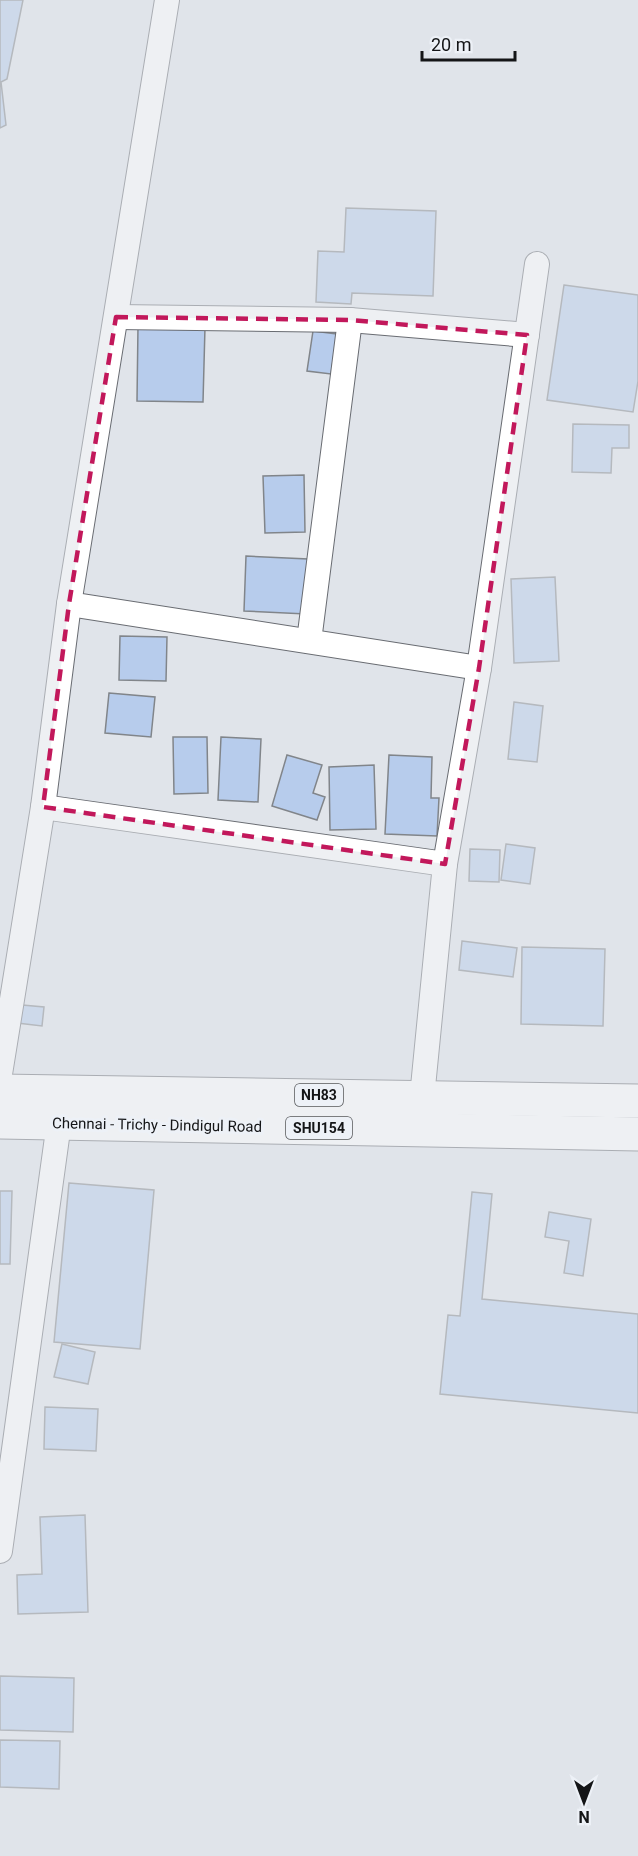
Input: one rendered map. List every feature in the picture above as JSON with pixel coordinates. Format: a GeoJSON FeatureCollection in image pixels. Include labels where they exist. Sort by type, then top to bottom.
{"type":"FeatureCollection","features":[{"type":"Feature","properties":{"kind":"highway","name":"NH83"},"geometry":{"type":"LineString","coordinates":[[0,1091],[638,1101]]}},
{"type":"Feature","properties":{"kind":"highway","name":"Chennai - Trichy - Dindigul Road"},"geometry":{"type":"LineString","coordinates":[[0,1122],[638,1134]]}},
{"type":"Feature","properties":{"kind":"street"},"geometry":{"type":"LineString","coordinates":[[0,1074],[43,807],[69,604],[167,0]]}},
{"type":"Feature","properties":{"kind":"street"},"geometry":{"type":"LineString","coordinates":[[422,1097],[445,864],[479,668],[537,264]]}},
{"type":"Feature","properties":{"kind":"street"},"geometry":{"type":"LineString","coordinates":[[116,317],[350,320],[527,335]]}},
{"type":"Feature","properties":{"kind":"street"},"geometry":{"type":"LineString","coordinates":[[309,641],[350,320]]}},
{"type":"Feature","properties":{"kind":"street"},"geometry":{"type":"LineString","coordinates":[[69,604],[479,668]]}},
{"type":"Feature","properties":{"kind":"street"},"geometry":{"type":"LineString","coordinates":[[43,807],[445,864]]}},
{"type":"Feature","properties":{"kind":"street"},"geometry":{"type":"LineString","coordinates":[[0,1551],[59,1123]]}},
{"type":"Feature","properties":{"kind":"highlighted area"},"geometry":{"type":"Polygon","coordinates":[[[116,317],[350,320],[527,335],[479,668],[445,864],[43,807],[69,604],[116,317]]]}},
{"type":"Feature","properties":{"kind":"building"},"geometry":{"type":"Polygon","coordinates":[[[0,0],[23,0],[7,79],[1,82],[6,125],[0,128],[0,0]]]}},
{"type":"Feature","properties":{"kind":"building"},"geometry":{"type":"Polygon","coordinates":[[[346,208],[436,211],[433,296],[352,293],[351,304],[316,302],[318,251],[344,252],[346,208]]]}},
{"type":"Feature","properties":{"kind":"building"},"geometry":{"type":"Polygon","coordinates":[[[564,285],[638,295],[638,381],[633,412],[547,400],[564,285]]]}},
{"type":"Feature","properties":{"kind":"building"},"geometry":{"type":"Polygon","coordinates":[[[138,326],[205,327],[203,402],[137,401],[138,326]]]}},
{"type":"Feature","properties":{"kind":"building"},"geometry":{"type":"Polygon","coordinates":[[[313,331],[337,334],[331,374],[307,371],[313,331]]]}},
{"type":"Feature","properties":{"kind":"building"},"geometry":{"type":"Polygon","coordinates":[[[573,424],[629,425],[629,448],[612,448],[611,473],[572,472],[573,424]]]}},
{"type":"Feature","properties":{"kind":"building"},"geometry":{"type":"Polygon","coordinates":[[[304,475],[305,532],[265,533],[263,476],[304,475]]]}},
{"type":"Feature","properties":{"kind":"building"},"geometry":{"type":"Polygon","coordinates":[[[246,556],[308,559],[306,614],[244,611],[246,556]]]}},
{"type":"Feature","properties":{"kind":"building"},"geometry":{"type":"Polygon","coordinates":[[[555,577],[559,661],[514,663],[511,579],[555,577]]]}},
{"type":"Feature","properties":{"kind":"building"},"geometry":{"type":"Polygon","coordinates":[[[120,636],[167,637],[166,681],[119,680],[120,636]]]}},
{"type":"Feature","properties":{"kind":"building"},"geometry":{"type":"Polygon","coordinates":[[[109,693],[155,697],[151,737],[105,733],[109,693]]]}},
{"type":"Feature","properties":{"kind":"building"},"geometry":{"type":"Polygon","coordinates":[[[514,702],[543,706],[537,762],[508,759],[514,702]]]}},
{"type":"Feature","properties":{"kind":"building"},"geometry":{"type":"Polygon","coordinates":[[[173,737],[207,737],[208,793],[174,794],[173,737]]]}},
{"type":"Feature","properties":{"kind":"building"},"geometry":{"type":"Polygon","coordinates":[[[221,737],[261,739],[258,802],[218,800],[221,737]]]}},
{"type":"Feature","properties":{"kind":"building"},"geometry":{"type":"Polygon","coordinates":[[[287,755],[322,765],[313,793],[325,797],[317,820],[272,806],[287,755]]]}},
{"type":"Feature","properties":{"kind":"building"},"geometry":{"type":"Polygon","coordinates":[[[389,755],[432,757],[431,798],[439,798],[437,836],[385,834],[389,755]]]}},
{"type":"Feature","properties":{"kind":"building"},"geometry":{"type":"Polygon","coordinates":[[[374,765],[376,829],[330,830],[329,767],[374,765]]]}},
{"type":"Feature","properties":{"kind":"building"},"geometry":{"type":"Polygon","coordinates":[[[506,844],[535,848],[530,884],[501,880],[506,844]]]}},
{"type":"Feature","properties":{"kind":"building"},"geometry":{"type":"Polygon","coordinates":[[[470,849],[500,850],[499,882],[469,881],[470,849]]]}},
{"type":"Feature","properties":{"kind":"building"},"geometry":{"type":"Polygon","coordinates":[[[462,941],[517,948],[513,977],[459,970],[462,941]]]}},
{"type":"Feature","properties":{"kind":"building"},"geometry":{"type":"Polygon","coordinates":[[[522,947],[605,949],[603,1026],[521,1024],[522,947]]]}},
{"type":"Feature","properties":{"kind":"building"},"geometry":{"type":"Polygon","coordinates":[[[11,1004],[44,1007],[42,1026],[9,1022],[11,1004]]]}},
{"type":"Feature","properties":{"kind":"building"},"geometry":{"type":"Polygon","coordinates":[[[69,1183],[154,1190],[140,1349],[54,1342],[69,1183]]]}},
{"type":"Feature","properties":{"kind":"building"},"geometry":{"type":"Polygon","coordinates":[[[0,1191],[12,1191],[10,1264],[0,1264],[0,1191]]]}},
{"type":"Feature","properties":{"kind":"building"},"geometry":{"type":"Polygon","coordinates":[[[472,1192],[492,1194],[482,1299],[638,1314],[638,1413],[440,1394],[448,1315],[460,1316],[472,1192]]]}},
{"type":"Feature","properties":{"kind":"building"},"geometry":{"type":"Polygon","coordinates":[[[549,1212],[591,1219],[583,1276],[564,1273],[569,1241],[545,1237],[549,1212]]]}},
{"type":"Feature","properties":{"kind":"building"},"geometry":{"type":"Polygon","coordinates":[[[62,1344],[95,1352],[88,1384],[54,1377],[62,1344]]]}},
{"type":"Feature","properties":{"kind":"building"},"geometry":{"type":"Polygon","coordinates":[[[45,1407],[98,1409],[96,1451],[44,1449],[45,1407]]]}},
{"type":"Feature","properties":{"kind":"building"},"geometry":{"type":"Polygon","coordinates":[[[85,1515],[88,1612],[18,1614],[17,1575],[42,1574],[40,1517],[85,1515]]]}},
{"type":"Feature","properties":{"kind":"building"},"geometry":{"type":"Polygon","coordinates":[[[0,1676],[74,1678],[73,1732],[0,1730],[0,1676]]]}},
{"type":"Feature","properties":{"kind":"building"},"geometry":{"type":"Polygon","coordinates":[[[0,1740],[60,1741],[59,1789],[0,1787],[0,1740]]]}}]}
